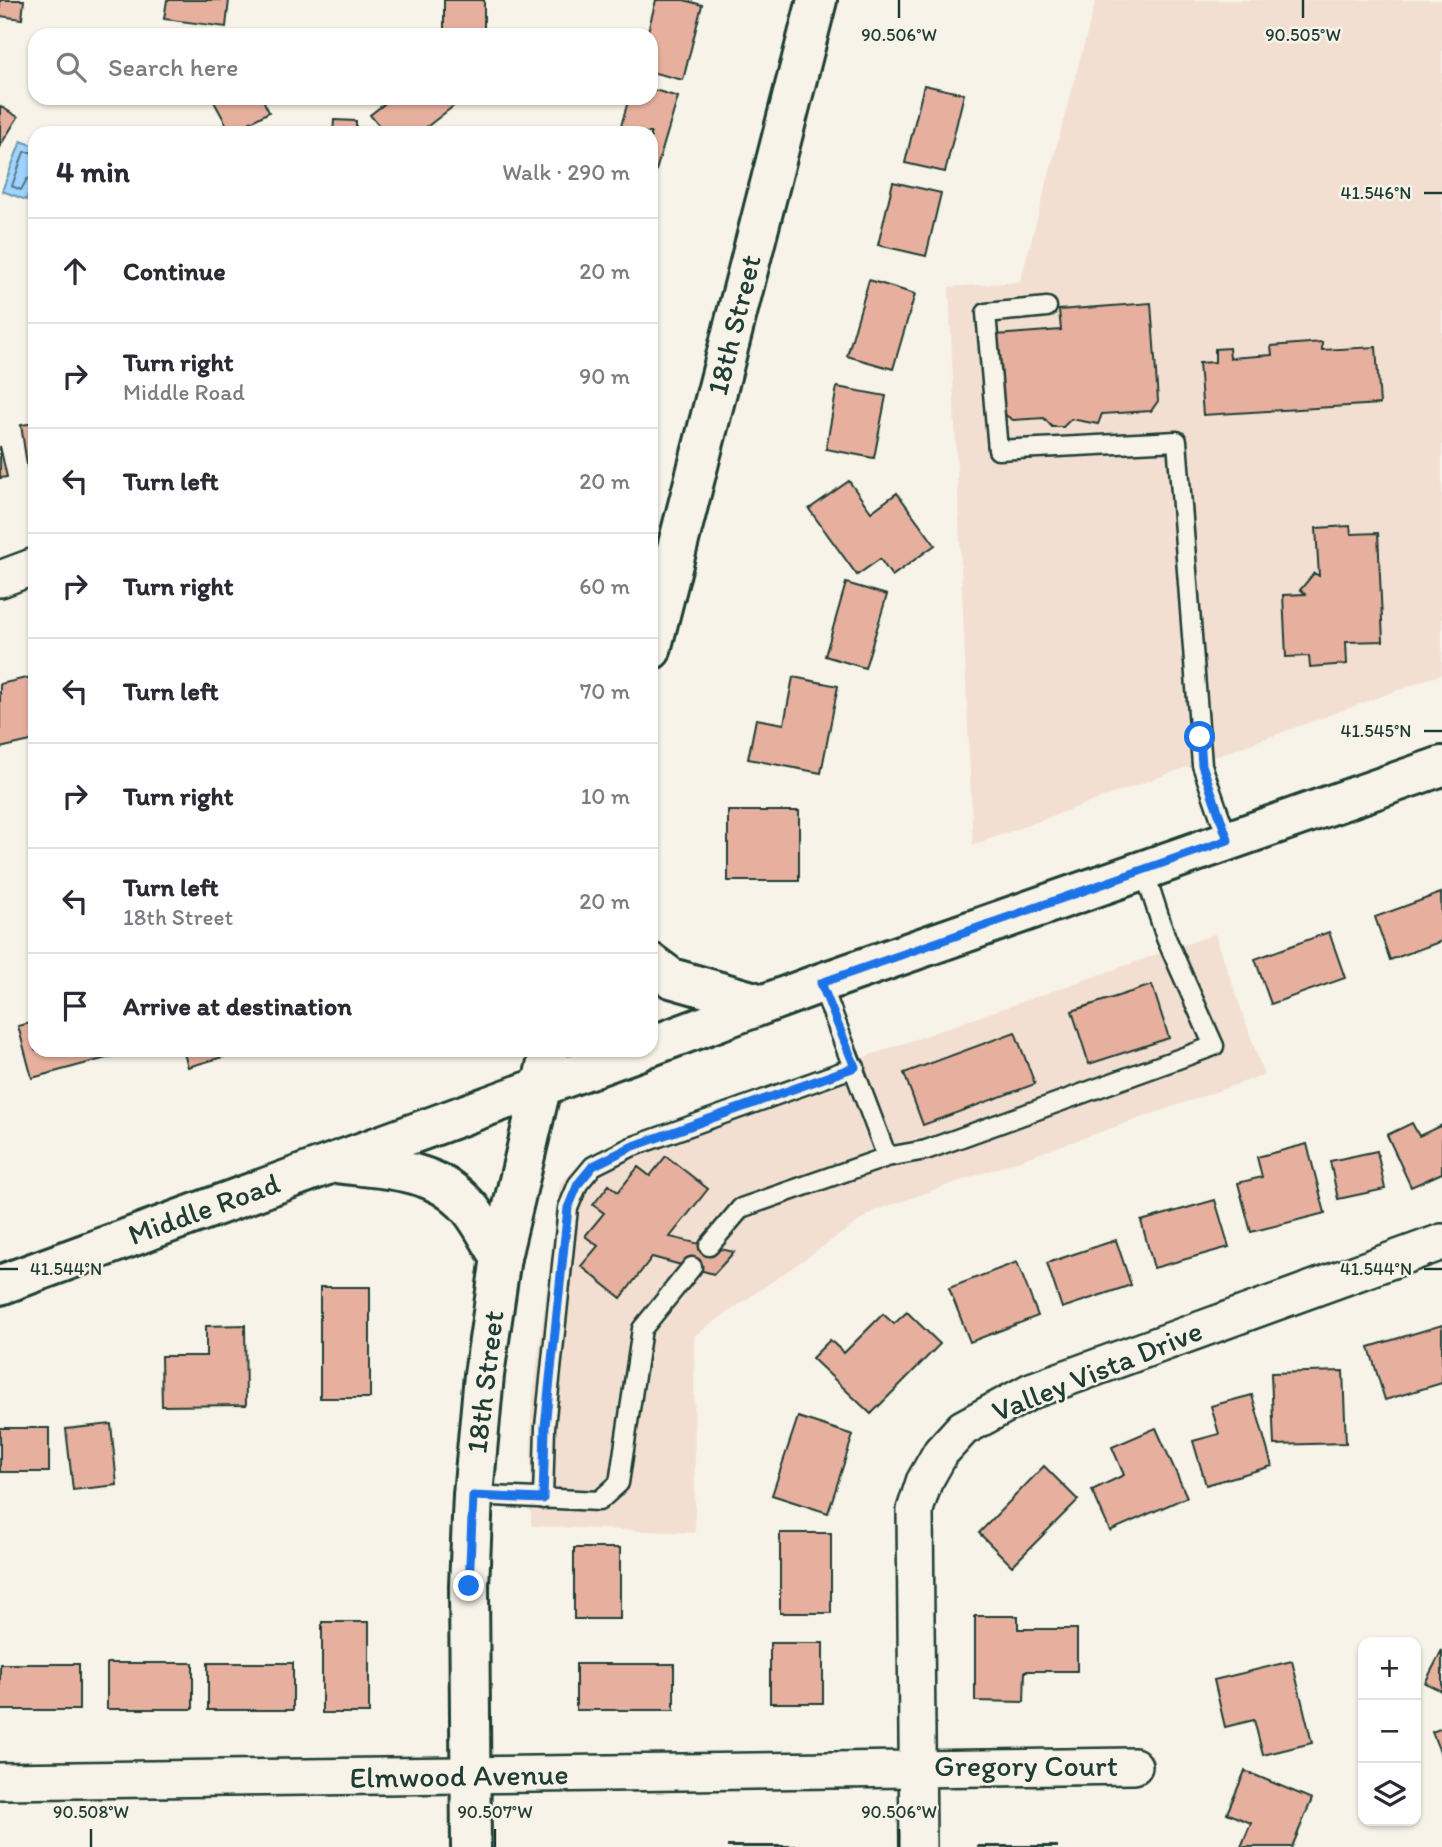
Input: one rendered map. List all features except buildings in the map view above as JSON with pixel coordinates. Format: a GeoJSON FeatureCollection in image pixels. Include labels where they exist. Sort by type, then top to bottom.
{"type":"FeatureCollection","features":[{"type":"Feature","properties":{"kind":"main road","name":"18th Street"},"geometry":{"type":"LineString","coordinates":[[658,623],[817,0]]}},
{"type":"Feature","properties":{"kind":"main road"},"geometry":{"type":"LineString","coordinates":[[658,1043],[821,983],[1442,766]]}},
{"type":"Feature","properties":{"kind":"main road"},"geometry":{"type":"LineString","coordinates":[[658,968],[671,978],[762,1004]]}},
{"type":"Feature","properties":{"kind":"main road","name":"Middle Road"},"geometry":{"type":"LineString","coordinates":[[0,1284],[330,1163],[546,1067],[602,1057]]}},
{"type":"Feature","properties":{"kind":"main road","name":"18th Street"},"geometry":{"type":"LineString","coordinates":[[471,1847],[469,1586],[473,1496],[484,1375],[501,1257],[546,1067]]}},
{"type":"Feature","properties":{"kind":"main road","name":"Middle Road"},"geometry":{"type":"LineString","coordinates":[[330,1163],[419,1173],[440,1183],[465,1202],[501,1257]]}},
{"type":"Feature","properties":{"kind":"street"},"geometry":{"type":"LineString","coordinates":[[0,579],[28,569]]}},
{"type":"Feature","properties":{"kind":"street","name":"Valley Vista Drive"},"geometry":{"type":"LineString","coordinates":[[918,1847],[915,1510],[924,1482],[941,1452],[963,1428],[1031,1391],[1442,1242]]}},
{"type":"Feature","properties":{"kind":"street","name":"Gregory Court"},"geometry":{"type":"LineString","coordinates":[[918,1767],[1134,1766]]}},
{"type":"Feature","properties":{"kind":"street","name":"Elmwood Avenue"},"geometry":{"type":"LineString","coordinates":[[0,1781],[471,1776],[918,1767]]}},
{"type":"Feature","properties":{"kind":"lane"},"geometry":{"type":"LineString","coordinates":[[1047,307],[986,313],[998,450],[1177,441],[1202,765],[1228,840]]}},
{"type":"Feature","properties":{"kind":"lane"},"geometry":{"type":"LineString","coordinates":[[709,1247],[741,1208],[887,1157],[926,1150],[1214,1046],[1166,938],[1144,870]]}},
{"type":"Feature","properties":{"kind":"lane"},"geometry":{"type":"LineString","coordinates":[[821,983],[887,1157]]}},
{"type":"Feature","properties":{"kind":"lane"},"geometry":{"type":"LineString","coordinates":[[543,1499],[545,1427],[566,1219],[578,1184],[593,1166],[631,1147],[855,1067]]}},
{"type":"Feature","properties":{"kind":"lane"},"geometry":{"type":"LineString","coordinates":[[473,1496],[599,1501],[618,1483],[642,1329],[692,1267]]}},
{"type":"Feature","properties":{"kind":"shaded area"},"geometry":{"type":"Polygon","coordinates":[[[1096,0],[1442,0],[1442,674],[973,845],[949,287],[1020,282],[1096,0]]]}},
{"type":"Feature","properties":{"kind":"shaded area"},"geometry":{"type":"Polygon","coordinates":[[[1215,934],[1264,1075],[874,1211],[694,1336],[695,1533],[531,1526],[531,1412],[560,1183],[597,1151],[1215,934]]]}},
{"type":"Feature","properties":{"kind":"water"},"geometry":{"type":"Polygon","coordinates":[[[21,141],[28,144],[26,200],[2,191],[21,141]]]}},
{"type":"Feature","properties":{"kind":"route"},"geometry":{"type":"LineString","coordinates":[[469,1586],[473,1496],[543,1499],[545,1427],[568,1208],[578,1184],[593,1166],[631,1147],[855,1067],[821,983],[1228,840],[1202,765],[1200,737]]}}]}
